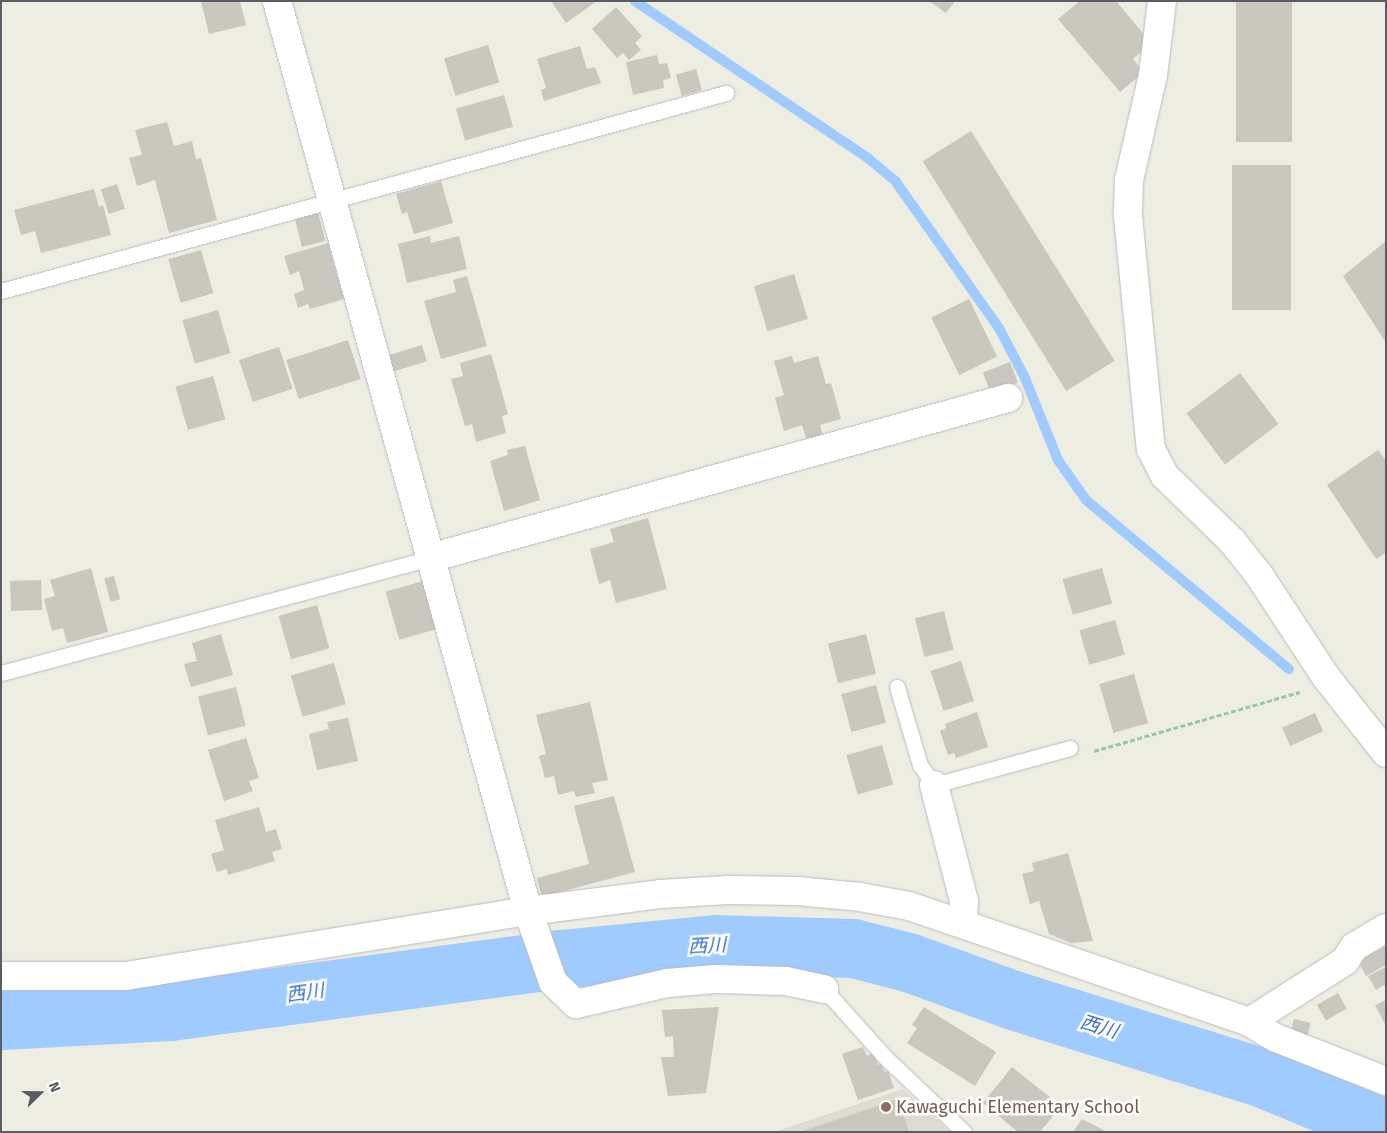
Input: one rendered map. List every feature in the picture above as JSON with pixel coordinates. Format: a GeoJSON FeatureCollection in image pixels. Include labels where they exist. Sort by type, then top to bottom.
{"type":"FeatureCollection","features":[{"type":"Feature","properties":{"kind":"street"},"geometry":{"type":"LineString","coordinates":[[277,1],[430,558],[532,918],[553,982],[576,1004],[667,983],[716,979],[786,981],[824,989]]}},
{"type":"Feature","properties":{"kind":"street"},"geometry":{"type":"LineString","coordinates":[[1162,1],[1153,75],[1129,180],[1128,216],[1151,449],[1165,476],[1232,541],[1259,575],[1326,677],[1386,753]]}},
{"type":"Feature","properties":{"kind":"street"},"geometry":{"type":"LineString","coordinates":[[430,558],[1008,398]]}},
{"type":"Feature","properties":{"kind":"street"},"geometry":{"type":"LineString","coordinates":[[934,785],[964,900],[963,923]]}},
{"type":"Feature","properties":{"kind":"street"},"geometry":{"type":"LineString","coordinates":[[1,976],[126,976],[532,918],[660,894],[728,890],[797,891],[860,897],[909,906],[963,923],[1249,1022],[1276,1038],[1386,1081]]}},
{"type":"Feature","properties":{"kind":"street"},"geometry":{"type":"LineString","coordinates":[[1249,1022],[1345,961],[1354,947],[1386,928]]}},
{"type":"Feature","properties":{"kind":"lane"},"geometry":{"type":"LineString","coordinates":[[1,291],[726,93]]}},
{"type":"Feature","properties":{"kind":"lane"},"geometry":{"type":"LineString","coordinates":[[1,673],[430,558]]}},
{"type":"Feature","properties":{"kind":"lane"},"geometry":{"type":"LineString","coordinates":[[897,687],[920,766],[934,785],[1070,748]]}},
{"type":"Feature","properties":{"kind":"lane"},"geometry":{"type":"LineString","coordinates":[[824,989],[886,1058],[964,1132]]}},
{"type":"Feature","properties":{"kind":"path"},"geometry":{"type":"LineString","coordinates":[[1070,748],[1092,751],[1263,704],[1306,690],[1326,677]]}},
{"type":"Feature","properties":{"kind":"shaded area","name":"Kawaguchi Elementary School"},"geometry":{"type":"Polygon","coordinates":[[[903,1089],[950,1132],[774,1132],[903,1089]]]}},
{"type":"Feature","properties":{"kind":"building"},"geometry":{"type":"Polygon","coordinates":[[[201,1],[240,1],[246,25],[209,34],[201,1]]]}},
{"type":"Feature","properties":{"kind":"building"},"geometry":{"type":"Polygon","coordinates":[[[551,1],[597,1],[566,23],[551,1]]]}},
{"type":"Feature","properties":{"kind":"building"},"geometry":{"type":"Polygon","coordinates":[[[929,1],[955,1],[946,13],[929,1]]]}},
{"type":"Feature","properties":{"kind":"building"},"geometry":{"type":"Polygon","coordinates":[[[1080,1],[1116,1],[1151,43],[1133,59],[1144,72],[1120,92],[1058,19],[1080,1]]]}},
{"type":"Feature","properties":{"kind":"building"},"geometry":{"type":"Polygon","coordinates":[[[1236,1],[1292,1],[1292,142],[1236,142],[1236,1]]]}},
{"type":"Feature","properties":{"kind":"building"},"geometry":{"type":"Polygon","coordinates":[[[616,7],[642,36],[635,43],[641,50],[629,60],[623,53],[617,58],[592,29],[616,7]]]}},
{"type":"Feature","properties":{"kind":"building"},"geometry":{"type":"Polygon","coordinates":[[[488,45],[499,82],[455,96],[444,58],[488,45]]]}},
{"type":"Feature","properties":{"kind":"building"},"geometry":{"type":"Polygon","coordinates":[[[580,46],[587,69],[595,67],[601,83],[544,101],[541,90],[546,88],[537,59],[580,46]]]}},
{"type":"Feature","properties":{"kind":"building"},"geometry":{"type":"Polygon","coordinates":[[[657,55],[659,64],[667,63],[671,78],[663,80],[664,88],[633,95],[626,62],[657,55]]]}},
{"type":"Feature","properties":{"kind":"building"},"geometry":{"type":"Polygon","coordinates":[[[696,69],[702,90],[682,96],[676,75],[696,69]]]}},
{"type":"Feature","properties":{"kind":"building"},"geometry":{"type":"Polygon","coordinates":[[[504,95],[513,127],[465,141],[456,109],[504,95]]]}},
{"type":"Feature","properties":{"kind":"building"},"geometry":{"type":"Polygon","coordinates":[[[167,122],[174,146],[192,141],[196,159],[201,158],[217,220],[169,233],[155,180],[137,186],[129,158],[142,155],[135,130],[167,122]]]}},
{"type":"Feature","properties":{"kind":"building"},"geometry":{"type":"Polygon","coordinates":[[[971,131],[1115,361],[1066,391],[923,161],[971,131]]]}},
{"type":"Feature","properties":{"kind":"building"},"geometry":{"type":"Polygon","coordinates":[[[1232,165],[1291,165],[1291,310],[1232,310],[1232,165]]]}},
{"type":"Feature","properties":{"kind":"building"},"geometry":{"type":"Polygon","coordinates":[[[441,181],[453,223],[414,234],[407,212],[402,214],[396,194],[441,181]]]}},
{"type":"Feature","properties":{"kind":"building"},"geometry":{"type":"Polygon","coordinates":[[[117,184],[125,209],[109,214],[101,189],[117,184]]]}},
{"type":"Feature","properties":{"kind":"building"},"geometry":{"type":"Polygon","coordinates":[[[94,189],[99,207],[103,205],[111,235],[41,253],[35,231],[21,235],[14,210],[94,189]]]}},
{"type":"Feature","properties":{"kind":"building"},"geometry":{"type":"Polygon","coordinates":[[[318,212],[325,241],[302,247],[295,218],[318,212]]]}},
{"type":"Feature","properties":{"kind":"building"},"geometry":{"type":"Polygon","coordinates":[[[430,236],[431,243],[459,236],[467,269],[407,283],[398,244],[430,236]]]}},
{"type":"Feature","properties":{"kind":"building"},"geometry":{"type":"Polygon","coordinates":[[[1386,241],[1386,343],[1343,276],[1386,241]]]}},
{"type":"Feature","properties":{"kind":"building"},"geometry":{"type":"Polygon","coordinates":[[[328,243],[344,299],[310,309],[308,304],[298,308],[294,294],[304,290],[299,271],[290,275],[284,256],[328,243]]]}},
{"type":"Feature","properties":{"kind":"building"},"geometry":{"type":"Polygon","coordinates":[[[201,250],[213,293],[181,303],[168,259],[201,250]]]}},
{"type":"Feature","properties":{"kind":"building"},"geometry":{"type":"Polygon","coordinates":[[[794,274],[808,319],[768,331],[754,286],[794,274]]]}},
{"type":"Feature","properties":{"kind":"building"},"geometry":{"type":"Polygon","coordinates":[[[467,276],[487,346],[441,359],[424,301],[456,292],[453,280],[467,276]]]}},
{"type":"Feature","properties":{"kind":"building"},"geometry":{"type":"Polygon","coordinates":[[[969,299],[997,357],[959,375],[931,317],[969,299]]]}},
{"type":"Feature","properties":{"kind":"building"},"geometry":{"type":"Polygon","coordinates":[[[218,310],[230,353],[195,363],[182,320],[218,310]]]}},
{"type":"Feature","properties":{"kind":"building"},"geometry":{"type":"Polygon","coordinates":[[[348,340],[361,379],[299,399],[286,360],[348,340]]]}},
{"type":"Feature","properties":{"kind":"building"},"geometry":{"type":"Polygon","coordinates":[[[422,345],[427,361],[391,372],[386,356],[422,345]]]}},
{"type":"Feature","properties":{"kind":"building"},"geometry":{"type":"Polygon","coordinates":[[[279,347],[293,389],[253,402],[239,360],[279,347]]]}},
{"type":"Feature","properties":{"kind":"building"},"geometry":{"type":"Polygon","coordinates":[[[491,354],[508,414],[502,416],[506,433],[476,442],[472,424],[465,426],[451,379],[463,376],[460,363],[491,354]]]}},
{"type":"Feature","properties":{"kind":"building"},"geometry":{"type":"Polygon","coordinates":[[[792,356],[794,363],[818,356],[826,384],[831,383],[841,419],[820,425],[823,436],[807,441],[802,425],[784,431],[775,398],[784,395],[774,361],[792,356]]]}},
{"type":"Feature","properties":{"kind":"building"},"geometry":{"type":"Polygon","coordinates":[[[1010,362],[1018,383],[991,393],[983,372],[1010,362]]]}},
{"type":"Feature","properties":{"kind":"building"},"geometry":{"type":"Polygon","coordinates":[[[1240,373],[1279,424],[1225,464],[1186,413],[1240,373]]]}},
{"type":"Feature","properties":{"kind":"building"},"geometry":{"type":"Polygon","coordinates":[[[213,376],[225,419],[188,430],[176,387],[213,376]]]}},
{"type":"Feature","properties":{"kind":"building"},"geometry":{"type":"Polygon","coordinates":[[[525,446],[540,500],[504,511],[490,461],[508,455],[507,450],[525,446]]]}},
{"type":"Feature","properties":{"kind":"building"},"geometry":{"type":"Polygon","coordinates":[[[1378,450],[1386,461],[1386,553],[1376,559],[1327,485],[1378,450]]]}},
{"type":"Feature","properties":{"kind":"building"},"geometry":{"type":"Polygon","coordinates":[[[648,518],[667,589],[616,603],[610,580],[599,584],[590,549],[614,542],[610,529],[648,518]]]}},
{"type":"Feature","properties":{"kind":"building"},"geometry":{"type":"Polygon","coordinates":[[[91,568],[108,632],[67,643],[63,628],[52,631],[44,599],[55,596],[50,580],[91,568]]]}},
{"type":"Feature","properties":{"kind":"building"},"geometry":{"type":"Polygon","coordinates":[[[1102,568],[1112,604],[1073,615],[1063,579],[1102,568]]]}},
{"type":"Feature","properties":{"kind":"building"},"geometry":{"type":"Polygon","coordinates":[[[114,576],[120,599],[111,602],[104,579],[114,576]]]}},
{"type":"Feature","properties":{"kind":"building"},"geometry":{"type":"Polygon","coordinates":[[[41,580],[42,610],[11,611],[10,581],[41,580]]]}},
{"type":"Feature","properties":{"kind":"building"},"geometry":{"type":"Polygon","coordinates":[[[423,581],[437,629],[399,640],[386,592],[423,581]]]}},
{"type":"Feature","properties":{"kind":"building"},"geometry":{"type":"Polygon","coordinates":[[[317,605],[329,648],[291,659],[279,616],[317,605]]]}},
{"type":"Feature","properties":{"kind":"building"},"geometry":{"type":"Polygon","coordinates":[[[944,611],[954,650],[925,657],[915,618],[944,611]]]}},
{"type":"Feature","properties":{"kind":"building"},"geometry":{"type":"Polygon","coordinates":[[[1115,620],[1125,655],[1089,665],[1079,630],[1115,620]]]}},
{"type":"Feature","properties":{"kind":"building"},"geometry":{"type":"Polygon","coordinates":[[[221,634],[233,675],[191,687],[184,664],[197,661],[192,643],[221,634]]]}},
{"type":"Feature","properties":{"kind":"building"},"geometry":{"type":"Polygon","coordinates":[[[866,634],[876,674],[838,683],[828,643],[866,634]]]}},
{"type":"Feature","properties":{"kind":"building"},"geometry":{"type":"Polygon","coordinates":[[[961,661],[974,701],[944,711],[931,671],[961,661]]]}},
{"type":"Feature","properties":{"kind":"building"},"geometry":{"type":"Polygon","coordinates":[[[334,663],[346,704],[303,717],[291,675],[334,663]]]}},
{"type":"Feature","properties":{"kind":"building"},"geometry":{"type":"Polygon","coordinates":[[[1134,674],[1148,723],[1113,733],[1099,684],[1134,674]]]}},
{"type":"Feature","properties":{"kind":"building"},"geometry":{"type":"Polygon","coordinates":[[[876,685],[886,723],[851,732],[841,694],[876,685]]]}},
{"type":"Feature","properties":{"kind":"building"},"geometry":{"type":"Polygon","coordinates":[[[236,687],[246,726],[208,735],[198,696],[236,687]]]}},
{"type":"Feature","properties":{"kind":"building"},"geometry":{"type":"Polygon","coordinates":[[[590,702],[608,780],[592,783],[595,793],[576,797],[574,791],[558,795],[554,776],[545,778],[539,756],[546,754],[536,715],[590,702]]]}},
{"type":"Feature","properties":{"kind":"building"},"geometry":{"type":"Polygon","coordinates":[[[977,712],[988,747],[956,758],[954,753],[948,755],[940,731],[946,728],[945,724],[977,712]]]}},
{"type":"Feature","properties":{"kind":"building"},"geometry":{"type":"Polygon","coordinates":[[[1315,713],[1323,731],[1290,746],[1282,728],[1315,713]]]}},
{"type":"Feature","properties":{"kind":"building"},"geometry":{"type":"Polygon","coordinates":[[[348,718],[358,761],[317,770],[309,734],[329,729],[327,722],[348,718]]]}},
{"type":"Feature","properties":{"kind":"building"},"geometry":{"type":"Polygon","coordinates":[[[246,738],[259,778],[249,781],[253,791],[224,801],[208,750],[246,738]]]}},
{"type":"Feature","properties":{"kind":"building"},"geometry":{"type":"Polygon","coordinates":[[[882,745],[893,784],[858,795],[846,755],[882,745]]]}},
{"type":"Feature","properties":{"kind":"building"},"geometry":{"type":"Polygon","coordinates":[[[614,796],[635,872],[549,895],[541,894],[537,878],[589,864],[574,806],[614,796]]]}},
{"type":"Feature","properties":{"kind":"building"},"geometry":{"type":"Polygon","coordinates":[[[259,807],[266,832],[276,829],[282,849],[272,852],[275,861],[228,875],[227,869],[217,872],[211,854],[224,850],[215,820],[259,807]]]}},
{"type":"Feature","properties":{"kind":"building"},"geometry":{"type":"Polygon","coordinates":[[[1068,853],[1093,941],[1071,943],[1049,934],[1039,901],[1030,904],[1022,874],[1034,871],[1032,863],[1068,853]]]}},
{"type":"Feature","properties":{"kind":"building"},"geometry":{"type":"Polygon","coordinates":[[[1386,946],[1386,965],[1366,976],[1358,961],[1386,946]]]}},
{"type":"Feature","properties":{"kind":"building"},"geometry":{"type":"Polygon","coordinates":[[[1386,967],[1386,988],[1384,985],[1376,990],[1368,976],[1386,967]]]}},
{"type":"Feature","properties":{"kind":"building"},"geometry":{"type":"Polygon","coordinates":[[[1338,993],[1347,1009],[1326,1020],[1317,1005],[1338,993]]]}},
{"type":"Feature","properties":{"kind":"building"},"geometry":{"type":"Polygon","coordinates":[[[1386,1000],[1386,1026],[1375,1005],[1386,1000]]]}},
{"type":"Feature","properties":{"kind":"building"},"geometry":{"type":"Polygon","coordinates":[[[719,1007],[706,1093],[668,1096],[661,1057],[674,1057],[673,1036],[665,1037],[662,1010],[719,1007]]]}},
{"type":"Feature","properties":{"kind":"building"},"geometry":{"type":"Polygon","coordinates":[[[924,1007],[996,1052],[975,1086],[907,1043],[917,1028],[912,1025],[924,1007]]]}},
{"type":"Feature","properties":{"kind":"building"},"geometry":{"type":"Polygon","coordinates":[[[1294,1019],[1311,1023],[1308,1035],[1291,1032],[1294,1019]]]}},
{"type":"Feature","properties":{"kind":"building"},"geometry":{"type":"Polygon","coordinates":[[[863,1047],[867,1056],[874,1053],[878,1065],[881,1064],[885,1072],[888,1071],[894,1088],[858,1100],[842,1054],[863,1047]]]}},
{"type":"Feature","properties":{"kind":"building"},"geometry":{"type":"Polygon","coordinates":[[[1012,1067],[1061,1106],[1040,1132],[1018,1132],[983,1103],[1012,1067]]]}},
{"type":"Feature","properties":{"kind":"building"},"geometry":{"type":"Polygon","coordinates":[[[898,1099],[909,1132],[803,1132],[803,1131],[898,1099]]]}},
{"type":"Feature","properties":{"kind":"building"},"geometry":{"type":"Polygon","coordinates":[[[1082,1119],[1107,1132],[1073,1132],[1082,1119]]]}},
{"type":"Feature","properties":{"kind":"waterway"},"geometry":{"type":"LineString","coordinates":[[635,1],[869,159],[896,182],[999,328],[1025,378],[1058,460],[1086,500],[1289,669]]}},
{"type":"Feature","properties":{"kind":"waterway","name":"西川"},"geometry":{"type":"LineString","coordinates":[[1,1020],[170,1011],[560,959],[715,944],[853,948],[908,962],[1013,1000],[1263,1078],[1386,1129]]}},
{"type":"Feature","properties":{"kind":"place","name":"Kawaguchi Elementary School"},"geometry":{"type":"Point","coordinates":[886,1107]}}]}
